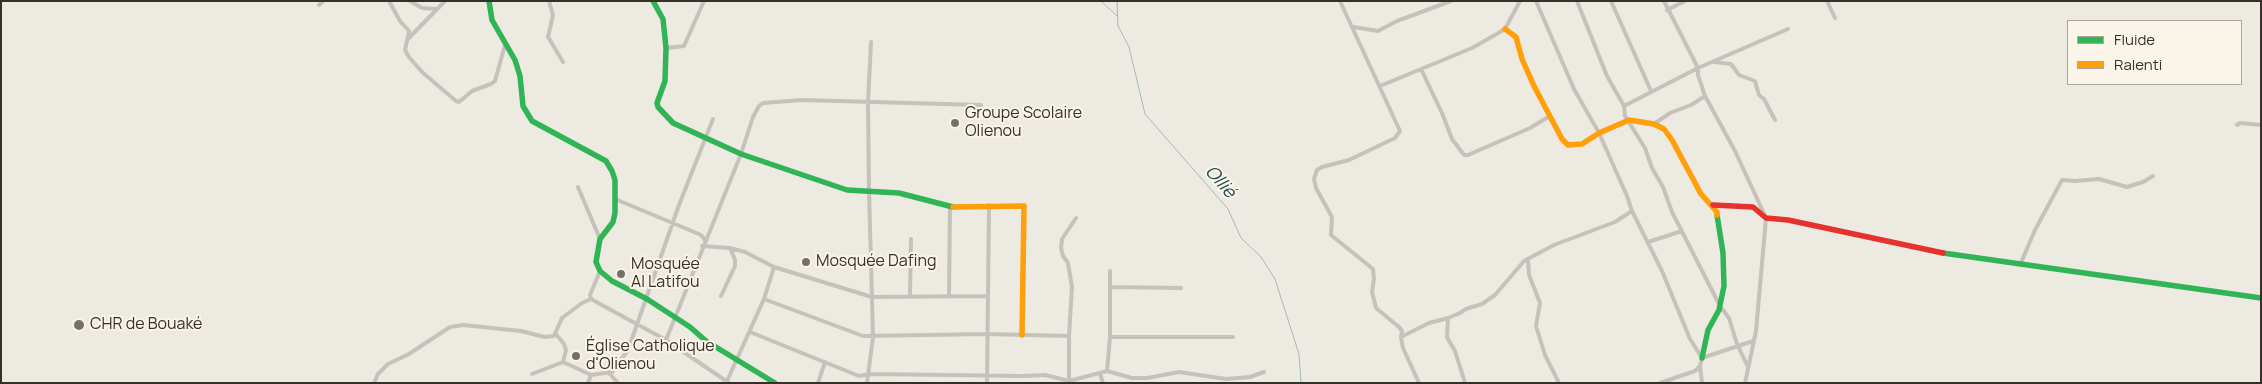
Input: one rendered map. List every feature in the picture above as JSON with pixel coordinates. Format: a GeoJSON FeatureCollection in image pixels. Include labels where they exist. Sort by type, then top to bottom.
{"type":"FeatureCollection","features":[{"type":"Feature","properties":{"kind":"street"},"geometry":{"type":"LineString","coordinates":[[319,5],[323,1]]}},
{"type":"Feature","properties":{"kind":"street"},"geometry":{"type":"LineString","coordinates":[[389,1],[400,21],[409,31],[405,50],[422,72],[459,102],[472,91],[495,81],[505,45]]}},
{"type":"Feature","properties":{"kind":"street"},"geometry":{"type":"LineString","coordinates":[[410,1],[422,8],[437,10]]}},
{"type":"Feature","properties":{"kind":"street"},"geometry":{"type":"LineString","coordinates":[[407,40],[445,1]]}},
{"type":"Feature","properties":{"kind":"street"},"geometry":{"type":"LineString","coordinates":[[489,1],[492,20],[515,60],[520,76],[522,106],[532,121],[606,161],[615,180],[613,222],[606,234],[600,239]]}},
{"type":"Feature","properties":{"kind":"street"},"geometry":{"type":"LineString","coordinates":[[549,1],[553,15],[548,37],[564,62]]}},
{"type":"Feature","properties":{"kind":"street"},"geometry":{"type":"LineString","coordinates":[[653,1],[663,19],[666,48],[665,81],[657,103],[658,107],[673,123],[741,154],[847,190],[899,193],[950,207],[1024,206],[1022,335]]}},
{"type":"Feature","properties":{"kind":"street"},"geometry":{"type":"LineString","coordinates":[[666,48],[684,46],[704,1]]}},
{"type":"Feature","properties":{"kind":"street"},"geometry":{"type":"LineString","coordinates":[[1340,1],[1353,27],[1364,56],[1380,86],[1399,132],[1395,138],[1349,160],[1322,167],[1317,170],[1314,179],[1316,188],[1332,217],[1331,235],[1373,270],[1372,292],[1376,308],[1402,331],[1403,348],[1419,383]]}},
{"type":"Feature","properties":{"kind":"street"},"geometry":{"type":"LineString","coordinates":[[1353,27],[1378,31],[1397,21],[1451,1]]}},
{"type":"Feature","properties":{"kind":"street"},"geometry":{"type":"LineString","coordinates":[[1380,86],[1472,48],[1505,29],[1520,1]]}},
{"type":"Feature","properties":{"kind":"street"},"geometry":{"type":"LineString","coordinates":[[1536,1],[1574,89],[1598,133],[1632,211],[1648,242],[1690,339],[1702,358]]}},
{"type":"Feature","properties":{"kind":"street"},"geometry":{"type":"LineString","coordinates":[[1577,1],[1607,76],[1624,106],[1625,116],[1645,148],[1682,232],[1720,306],[1729,318],[1738,347],[1748,368]]}},
{"type":"Feature","properties":{"kind":"street"},"geometry":{"type":"LineString","coordinates":[[1611,1],[1651,91]]}},
{"type":"Feature","properties":{"kind":"street"},"geometry":{"type":"LineString","coordinates":[[1664,1],[1698,68],[1698,75],[1705,96],[1766,218],[1756,331],[1744,383]]}},
{"type":"Feature","properties":{"kind":"street"},"geometry":{"type":"LineString","coordinates":[[1667,10],[1685,1]]}},
{"type":"Feature","properties":{"kind":"street"},"geometry":{"type":"LineString","coordinates":[[1827,1],[1835,18]]}},
{"type":"Feature","properties":{"kind":"street"},"geometry":{"type":"LineString","coordinates":[[1624,106],[1698,68],[1788,28]]}},
{"type":"Feature","properties":{"kind":"street"},"geometry":{"type":"LineString","coordinates":[[1505,29],[1516,37],[1522,59],[1562,139],[1568,146],[1582,144],[1598,133],[1629,120],[1654,124],[1664,129],[1672,140],[1701,194],[1717,212],[1724,252],[1724,286],[1720,306],[1708,330],[1700,366],[1702,383]]}},
{"type":"Feature","properties":{"kind":"street"},"geometry":{"type":"LineString","coordinates":[[867,383],[870,374],[873,337],[868,103],[871,42]]}},
{"type":"Feature","properties":{"kind":"street"},"geometry":{"type":"LineString","coordinates":[[1714,62],[1731,64],[1739,74],[1755,81],[1759,95],[1764,99],[1775,120]]}},
{"type":"Feature","properties":{"kind":"street"},"geometry":{"type":"LineString","coordinates":[[1421,69],[1452,139],[1464,155],[1530,128],[1550,116]]}},
{"type":"Feature","properties":{"kind":"street"},"geometry":{"type":"LineString","coordinates":[[1654,124],[1670,113],[1691,106],[1705,96]]}},
{"type":"Feature","properties":{"kind":"street"},"geometry":{"type":"LineString","coordinates":[[666,340],[702,246],[741,154],[753,117],[759,106],[802,100],[982,105]]}},
{"type":"Feature","properties":{"kind":"street"},"geometry":{"type":"LineString","coordinates":[[532,374],[563,362],[591,375],[608,372],[618,366],[628,350],[704,138],[713,120]]}},
{"type":"Feature","properties":{"kind":"street"},"geometry":{"type":"LineString","coordinates":[[2237,125],[2240,123],[2261,125]]}},
{"type":"Feature","properties":{"kind":"street"},"geometry":{"type":"LineString","coordinates":[[2020,264],[2035,230],[2062,180],[2075,182],[2099,179],[2127,187],[2143,182],[2153,176]]}},
{"type":"Feature","properties":{"kind":"street"},"geometry":{"type":"LineString","coordinates":[[578,187],[600,239],[596,262],[600,271],[612,281],[647,299],[690,327],[706,341],[776,383]]}},
{"type":"Feature","properties":{"kind":"street"},"geometry":{"type":"LineString","coordinates":[[615,199],[701,235],[705,240]]}},
{"type":"Feature","properties":{"kind":"street"},"geometry":{"type":"LineString","coordinates":[[987,383],[989,205]]}},
{"type":"Feature","properties":{"kind":"street"},"geometry":{"type":"LineString","coordinates":[[1713,206],[1753,207],[1766,218],[1788,220],[1952,255],[2261,298]]}},
{"type":"Feature","properties":{"kind":"street"},"geometry":{"type":"LineString","coordinates":[[949,296],[950,207]]}},
{"type":"Feature","properties":{"kind":"street"},"geometry":{"type":"LineString","coordinates":[[1401,337],[1429,323],[1448,318],[1466,308],[1482,304],[1495,295],[1528,259],[1580,234],[1615,222],[1632,211]]}},
{"type":"Feature","properties":{"kind":"street"},"geometry":{"type":"LineString","coordinates":[[1069,382],[1068,336],[1072,295],[1071,272],[1061,248],[1062,239],[1076,218]]}},
{"type":"Feature","properties":{"kind":"street"},"geometry":{"type":"LineString","coordinates":[[1648,242],[1682,232]]}},
{"type":"Feature","properties":{"kind":"street"},"geometry":{"type":"LineString","coordinates":[[910,296],[911,239]]}},
{"type":"Feature","properties":{"kind":"street"},"geometry":{"type":"LineString","coordinates":[[702,246],[730,248],[745,252],[774,267],[872,297],[988,296]]}},
{"type":"Feature","properties":{"kind":"street"},"geometry":{"type":"LineString","coordinates":[[721,296],[735,266],[735,260],[730,248]]}},
{"type":"Feature","properties":{"kind":"street"},"geometry":{"type":"LineString","coordinates":[[1528,259],[1529,275],[1540,303],[1536,326],[1545,355],[1559,383]]}},
{"type":"Feature","properties":{"kind":"street"},"geometry":{"type":"LineString","coordinates":[[591,299],[666,340],[728,382],[764,299],[774,267]]}},
{"type":"Feature","properties":{"kind":"street"},"geometry":{"type":"LineString","coordinates":[[591,299],[590,295],[600,271]]}},
{"type":"Feature","properties":{"kind":"street"},"geometry":{"type":"LineString","coordinates":[[1107,372],[1110,337],[1110,271]]}},
{"type":"Feature","properties":{"kind":"street"},"geometry":{"type":"LineString","coordinates":[[1110,287],[1181,288]]}},
{"type":"Feature","properties":{"kind":"street"},"geometry":{"type":"LineString","coordinates":[[374,383],[378,374],[388,364],[409,354],[450,327],[463,324],[554,336],[562,318],[582,303],[591,299]]}},
{"type":"Feature","properties":{"kind":"street"},"geometry":{"type":"LineString","coordinates":[[764,299],[863,336],[987,334],[1068,336]]}},
{"type":"Feature","properties":{"kind":"street"},"geometry":{"type":"LineString","coordinates":[[1448,318],[1448,337],[1465,383]]}},
{"type":"Feature","properties":{"kind":"street"},"geometry":{"type":"LineString","coordinates":[[750,332],[859,376],[870,374],[1045,375],[1069,382],[1107,372],[1132,378],[1147,378],[1179,372],[1226,379],[1250,377],[1264,372]]}},
{"type":"Feature","properties":{"kind":"street"},"geometry":{"type":"LineString","coordinates":[[555,333],[564,344],[566,350],[563,362]]}},
{"type":"Feature","properties":{"kind":"street"},"geometry":{"type":"LineString","coordinates":[[1110,337],[1233,337]]}},
{"type":"Feature","properties":{"kind":"street"},"geometry":{"type":"LineString","coordinates":[[1702,358],[1753,341]]}},
{"type":"Feature","properties":{"kind":"street"},"geometry":{"type":"LineString","coordinates":[[818,383],[825,362]]}},
{"type":"Feature","properties":{"kind":"street"},"geometry":{"type":"LineString","coordinates":[[1660,383],[1695,371],[1700,366]]}},
{"type":"Feature","properties":{"kind":"street"},"geometry":{"type":"LineString","coordinates":[[608,372],[618,383]]}},
{"type":"Feature","properties":{"kind":"street"},"geometry":{"type":"LineString","coordinates":[[1100,374],[1103,383]]}},
{"type":"Feature","properties":{"kind":"street"},"geometry":{"type":"LineString","coordinates":[[588,383],[591,375]]}},
{"type":"Feature","properties":{"kind":"street"},"geometry":{"type":"LineString","coordinates":[[1024,376],[1024,383]]}},
{"type":"Feature","properties":{"kind":"waterway"},"geometry":{"type":"LineString","coordinates":[[1101,1],[1117,16]]}},
{"type":"Feature","properties":{"kind":"waterway","name":"Ollié"},"geometry":{"type":"LineString","coordinates":[[1117,1],[1118,26],[1129,47],[1145,114],[1228,209],[1241,238],[1261,257],[1275,279],[1299,354],[1301,383]]}},
{"type":"Feature","properties":{"kind":"traffic: fast"},"geometry":{"type":"LineString","coordinates":[[489,1],[492,20],[515,60],[520,76],[523,106],[532,121],[606,161],[612,171],[615,180],[615,213],[613,222],[600,239],[596,262],[600,271],[612,281],[647,299],[690,327],[706,341],[775,383]]}},
{"type":"Feature","properties":{"kind":"traffic: fast"},"geometry":{"type":"LineString","coordinates":[[653,1],[663,19],[666,48],[665,81],[657,103],[658,107],[673,123],[741,154],[847,190],[899,193],[953,207]]}},
{"type":"Feature","properties":{"kind":"traffic: fast"},"geometry":{"type":"LineString","coordinates":[[1702,358],[1708,330],[1719,310],[1724,286],[1723,253],[1717,215]]}},
{"type":"Feature","properties":{"kind":"traffic: fast"},"geometry":{"type":"LineString","coordinates":[[1943,253],[2261,298]]}},
{"type":"Feature","properties":{"kind":"traffic: slow"},"geometry":{"type":"LineString","coordinates":[[1505,29],[1516,37],[1522,59],[1534,86],[1562,139],[1568,145],[1582,144],[1599,133],[1629,120],[1654,124],[1664,129],[1672,140],[1701,194],[1717,212],[1717,215]]}},
{"type":"Feature","properties":{"kind":"traffic: slow"},"geometry":{"type":"LineString","coordinates":[[953,207],[1024,206],[1022,335]]}},
{"type":"Feature","properties":{"kind":"traffic: jam"},"geometry":{"type":"LineString","coordinates":[[1713,205],[1753,207],[1766,218],[1788,220],[1943,253]]}},
{"type":"Feature","properties":{"kind":"place","name":"Groupe Scolaire Olienou"},"geometry":{"type":"Point","coordinates":[955,123]}},
{"type":"Feature","properties":{"kind":"place","name":"Mosquée Dafing"},"geometry":{"type":"Point","coordinates":[806,262]}},
{"type":"Feature","properties":{"kind":"place","name":"Mosquée Al Latifou"},"geometry":{"type":"Point","coordinates":[621,274]}},
{"type":"Feature","properties":{"kind":"place","name":"CHR de Bouaké"},"geometry":{"type":"Point","coordinates":[79,325]}},
{"type":"Feature","properties":{"kind":"place","name":"Église Catholique d'Olienou"},"geometry":{"type":"Point","coordinates":[576,356]}}]}
